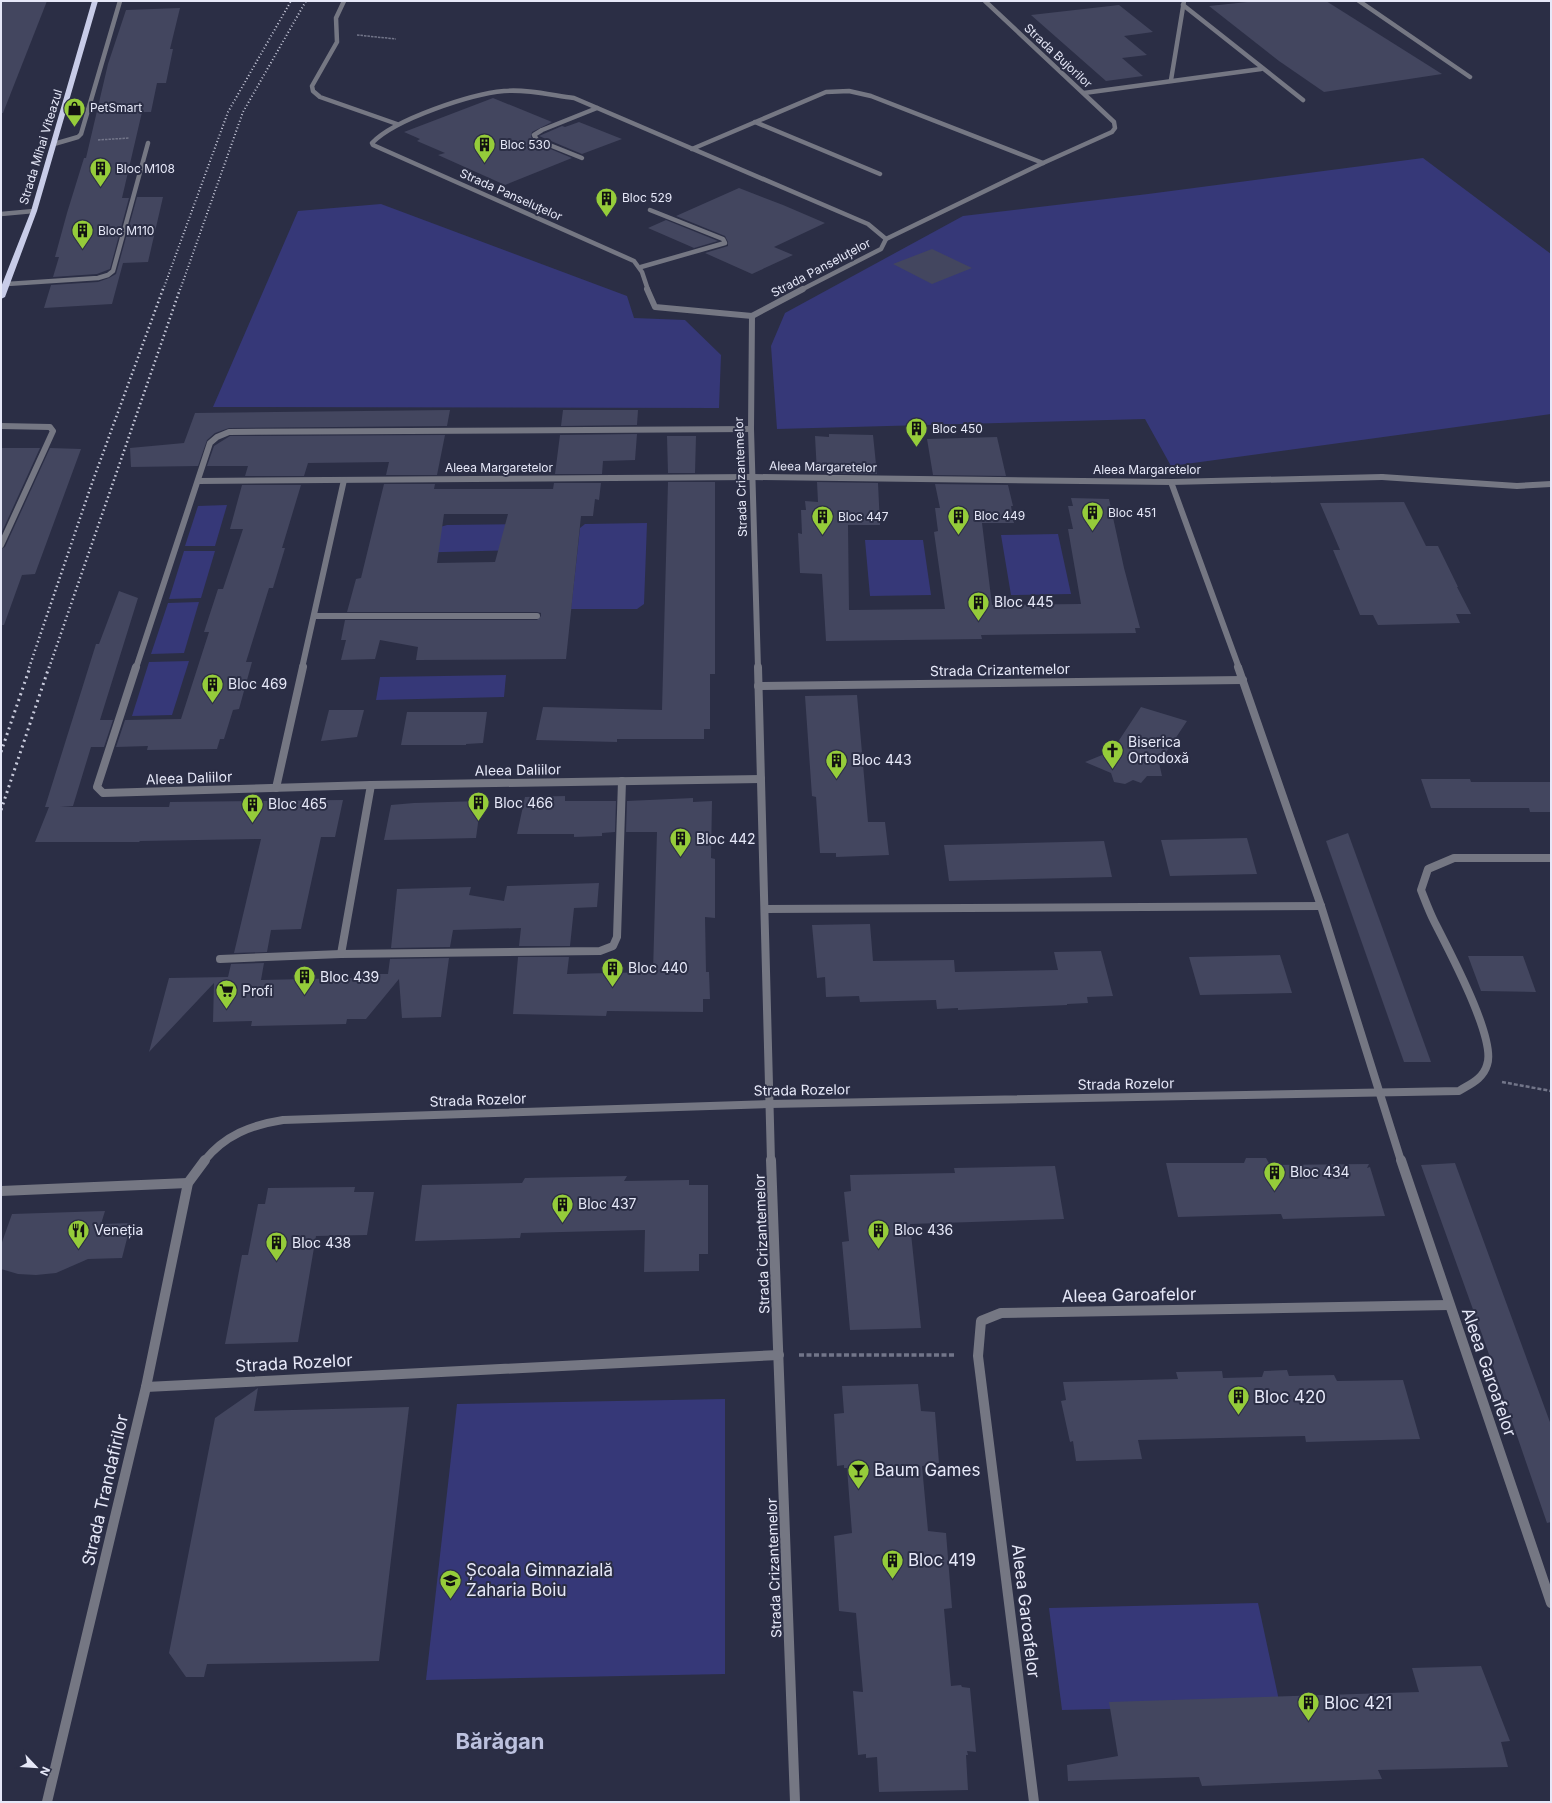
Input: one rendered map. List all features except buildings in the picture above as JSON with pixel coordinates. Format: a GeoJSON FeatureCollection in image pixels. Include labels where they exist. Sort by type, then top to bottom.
{"type":"FeatureCollection","features":[{"type":"Feature","properties":{"kind":"highway","name":"Strada Mihai Viteazul"},"geometry":{"type":"LineString","coordinates":[[1,297],[34,212],[96,1]]}},
{"type":"Feature","properties":{"kind":"street"},"geometry":{"type":"LineString","coordinates":[[54,144],[78,137],[81,134],[120,1]]}},
{"type":"Feature","properties":{"kind":"street"},"geometry":{"type":"LineString","coordinates":[[344,1],[335,18],[338,35],[336,45],[312,86],[313,91],[320,98],[397,124]]}},
{"type":"Feature","properties":{"kind":"street","name":"Strada Bujorilor"},"geometry":{"type":"LineString","coordinates":[[984,1],[1114,122],[1115,128],[1112,132],[1043,163]]}},
{"type":"Feature","properties":{"kind":"street"},"geometry":{"type":"LineString","coordinates":[[1359,1],[1470,77]]}},
{"type":"Feature","properties":{"kind":"street"},"geometry":{"type":"LineString","coordinates":[[1171,80],[1184,3]]}},
{"type":"Feature","properties":{"kind":"street"},"geometry":{"type":"LineString","coordinates":[[1184,3],[1261,69],[1303,100]]}},
{"type":"Feature","properties":{"kind":"street"},"geometry":{"type":"LineString","coordinates":[[1084,93],[1261,69]]}},
{"type":"Feature","properties":{"kind":"street"},"geometry":{"type":"LineString","coordinates":[[692,149],[826,92],[839,90],[854,91],[871,96],[1043,163]]}},
{"type":"Feature","properties":{"kind":"street","name":"Strada Panseluțelor"},"geometry":{"type":"LineString","coordinates":[[641,268],[634,261],[373,145],[372,142],[375,137],[397,124],[486,94],[504,91],[556,94],[574,98],[868,224],[886,239],[880,249],[752,316]]}},
{"type":"Feature","properties":{"kind":"street"},"geometry":{"type":"LineString","coordinates":[[582,158],[537,140],[534,135],[542,130],[597,108]]}},
{"type":"Feature","properties":{"kind":"street"},"geometry":{"type":"LineString","coordinates":[[755,122],[880,174]]}},
{"type":"Feature","properties":{"kind":"street"},"geometry":{"type":"LineString","coordinates":[[7,284],[98,278],[108,275],[113,271],[148,143]]}},
{"type":"Feature","properties":{"kind":"street"},"geometry":{"type":"LineString","coordinates":[[886,239],[1043,163]]}},
{"type":"Feature","properties":{"kind":"street"},"geometry":{"type":"LineString","coordinates":[[650,210],[723,239],[725,243],[641,268],[655,307],[752,316]]}},
{"type":"Feature","properties":{"kind":"street"},"geometry":{"type":"LineString","coordinates":[[1,214],[34,212]]}},
{"type":"Feature","properties":{"kind":"street","name":"Strada Crizantemelor"},"geometry":{"type":"LineString","coordinates":[[752,316],[751,429],[770,1104],[795,1802]]}},
{"type":"Feature","properties":{"kind":"street"},"geometry":{"type":"LineString","coordinates":[[1,426],[41,425],[50,427],[53,431],[1,545]]}},
{"type":"Feature","properties":{"kind":"street"},"geometry":{"type":"LineString","coordinates":[[199,481],[210,444],[217,437],[229,432],[751,429]]}},
{"type":"Feature","properties":{"kind":"street","name":"Aleea Margaretelor"},"geometry":{"type":"LineString","coordinates":[[199,481],[753,477],[1171,482],[1382,477],[1517,486],[1551,484]]}},
{"type":"Feature","properties":{"kind":"street"},"geometry":{"type":"LineString","coordinates":[[276,788],[344,480]]}},
{"type":"Feature","properties":{"kind":"street","name":"Aleea Daliilor"},"geometry":{"type":"LineString","coordinates":[[199,481],[97,787],[104,793],[113,794],[371,785],[761,779]]}},
{"type":"Feature","properties":{"kind":"street"},"geometry":{"type":"LineString","coordinates":[[1171,482],[1243,680],[1321,906],[1379,1093],[1449,1305]]}},
{"type":"Feature","properties":{"kind":"street"},"geometry":{"type":"LineString","coordinates":[[314,616],[537,616]]}},
{"type":"Feature","properties":{"kind":"street","name":"Strada Crizantemelor"},"geometry":{"type":"LineString","coordinates":[[758,686],[1243,680]]}},
{"type":"Feature","properties":{"kind":"street"},"geometry":{"type":"LineString","coordinates":[[220,959],[341,954],[600,951],[613,946],[618,937],[622,781]]}},
{"type":"Feature","properties":{"kind":"street"},"geometry":{"type":"LineString","coordinates":[[341,954],[371,785]]}},
{"type":"Feature","properties":{"kind":"street"},"geometry":{"type":"LineString","coordinates":[[1480,1078],[1488,1064],[1487,1040],[1456,962],[1433,920],[1421,890],[1428,869],[1454,858],[1551,858]]}},
{"type":"Feature","properties":{"kind":"street"},"geometry":{"type":"LineString","coordinates":[[765,909],[1321,906]]}},
{"type":"Feature","properties":{"kind":"street","name":"Strada Rozelor"},"geometry":{"type":"LineString","coordinates":[[188,1183],[202,1162],[215,1147],[229,1137],[262,1122],[283,1120],[770,1104],[1459,1091],[1480,1078]]}},
{"type":"Feature","properties":{"kind":"street"},"geometry":{"type":"LineString","coordinates":[[1,1191],[188,1183]]}},
{"type":"Feature","properties":{"kind":"street","name":"Strada Trandafirilor"},"geometry":{"type":"LineString","coordinates":[[47,1802],[146,1387],[188,1183]]}},
{"type":"Feature","properties":{"kind":"street","name":"Aleea Garoafelor"},"geometry":{"type":"LineString","coordinates":[[1034,1802],[978,1356],[981,1321],[1001,1313],[1449,1305],[1551,1602]]}},
{"type":"Feature","properties":{"kind":"street","name":"Strada Rozelor"},"geometry":{"type":"LineString","coordinates":[[146,1387],[779,1354]]}},
{"type":"Feature","properties":{"kind":"path"},"geometry":{"type":"LineString","coordinates":[[338,35],[375,36],[396,39]]}},
{"type":"Feature","properties":{"kind":"path"},"geometry":{"type":"LineString","coordinates":[[92,141],[140,138],[146,140],[148,143]]}},
{"type":"Feature","properties":{"kind":"path"},"geometry":{"type":"LineString","coordinates":[[1480,1078],[1551,1091]]}},
{"type":"Feature","properties":{"kind":"path"},"geometry":{"type":"LineString","coordinates":[[779,1354],[978,1356]]}},
{"type":"Feature","properties":{"kind":"shaded area"},"geometry":{"type":"Polygon","coordinates":[[[1423,158],[1551,254],[1551,414],[1171,466],[1145,419],[777,429],[771,346],[785,313],[963,216],[1148,194],[1423,158]]]}},
{"type":"Feature","properties":{"kind":"shaded area"},"geometry":{"type":"Polygon","coordinates":[[[381,204],[627,296],[634,318],[685,320],[721,355],[719,408],[213,407],[298,211],[381,204]]]}},
{"type":"Feature","properties":{"kind":"shaded area"},"geometry":{"type":"Polygon","coordinates":[[[227,505],[215,546],[185,546],[198,506],[227,505]]]}},
{"type":"Feature","properties":{"kind":"shaded area"},"geometry":{"type":"Polygon","coordinates":[[[647,523],[644,604],[637,609],[571,609],[580,528],[585,524],[647,523]]]}},
{"type":"Feature","properties":{"kind":"shaded area"},"geometry":{"type":"Polygon","coordinates":[[[526,524],[523,550],[406,553],[423,532],[447,525],[526,524]]]}},
{"type":"Feature","properties":{"kind":"shaded area"},"geometry":{"type":"Polygon","coordinates":[[[1058,534],[1071,594],[1011,595],[1001,535],[1058,534]]]}},
{"type":"Feature","properties":{"kind":"shaded area"},"geometry":{"type":"Polygon","coordinates":[[[865,540],[923,540],[931,595],[870,596],[865,540]]]}},
{"type":"Feature","properties":{"kind":"shaded area"},"geometry":{"type":"Polygon","coordinates":[[[184,551],[215,551],[201,598],[169,599],[184,551]]]}},
{"type":"Feature","properties":{"kind":"shaded area"},"geometry":{"type":"Polygon","coordinates":[[[199,602],[184,653],[151,654],[168,603],[199,602]]]}},
{"type":"Feature","properties":{"kind":"shaded area"},"geometry":{"type":"Polygon","coordinates":[[[189,661],[172,715],[132,716],[149,662],[189,661]]]}},
{"type":"Feature","properties":{"kind":"shaded area"},"geometry":{"type":"Polygon","coordinates":[[[506,675],[504,697],[376,700],[380,677],[506,675]]]}},
{"type":"Feature","properties":{"kind":"shaded area"},"geometry":{"type":"Polygon","coordinates":[[[725,1399],[725,1674],[426,1680],[457,1404],[725,1399]]]}},
{"type":"Feature","properties":{"kind":"shaded area"},"geometry":{"type":"Polygon","coordinates":[[[1258,1603],[1280,1705],[1062,1710],[1049,1608],[1258,1603]]]}},
{"type":"Feature","properties":{"kind":"railway"},"geometry":{"type":"LineString","coordinates":[[163,290],[228,112],[291,1]]}},
{"type":"Feature","properties":{"kind":"railway"},"geometry":{"type":"LineString","coordinates":[[180,290],[243,112],[306,1]]}},
{"type":"Feature","properties":{"kind":"railway"},"geometry":{"type":"LineString","coordinates":[[29,668],[91,486],[163,289]]}},
{"type":"Feature","properties":{"kind":"railway"},"geometry":{"type":"LineString","coordinates":[[49,668],[180,289]]}},
{"type":"Feature","properties":{"kind":"railway"},"geometry":{"type":"LineString","coordinates":[[1,752],[30,667]]}},
{"type":"Feature","properties":{"kind":"railway"},"geometry":{"type":"LineString","coordinates":[[1,810],[49,667]]}},
{"type":"Feature","properties":{"kind":"place","name":"PetSmart"},"geometry":{"type":"Point","coordinates":[75,128]}},
{"type":"Feature","properties":{"kind":"place","name":"Bloc 530"},"geometry":{"type":"Point","coordinates":[485,164]}},
{"type":"Feature","properties":{"kind":"place","name":"Bloc M108"},"geometry":{"type":"Point","coordinates":[101,188]}},
{"type":"Feature","properties":{"kind":"place","name":"Bloc 529"},"geometry":{"type":"Point","coordinates":[606,218]}},
{"type":"Feature","properties":{"kind":"place","name":"Bloc M110"},"geometry":{"type":"Point","coordinates":[83,250]}},
{"type":"Feature","properties":{"kind":"place","name":"Bloc 450"},"geometry":{"type":"Point","coordinates":[916,448]}},
{"type":"Feature","properties":{"kind":"place","name":"Bloc 451"},"geometry":{"type":"Point","coordinates":[1092,532]}},
{"type":"Feature","properties":{"kind":"place","name":"Bloc 447"},"geometry":{"type":"Point","coordinates":[822,536]}},
{"type":"Feature","properties":{"kind":"place","name":"Bloc 449"},"geometry":{"type":"Point","coordinates":[958,536]}},
{"type":"Feature","properties":{"kind":"place","name":"Bloc 445"},"geometry":{"type":"Point","coordinates":[979,622]}},
{"type":"Feature","properties":{"kind":"place","name":"Bloc 469"},"geometry":{"type":"Point","coordinates":[213,704]}},
{"type":"Feature","properties":{"kind":"place","name":"Biserica Ortodoxă"},"geometry":{"type":"Point","coordinates":[1112,770]}},
{"type":"Feature","properties":{"kind":"place","name":"Bloc 443"},"geometry":{"type":"Point","coordinates":[836,780]}},
{"type":"Feature","properties":{"kind":"place","name":"Bloc 466"},"geometry":{"type":"Point","coordinates":[478,822]}},
{"type":"Feature","properties":{"kind":"place","name":"Bloc 465"},"geometry":{"type":"Point","coordinates":[253,824]}},
{"type":"Feature","properties":{"kind":"place","name":"Bloc 442"},"geometry":{"type":"Point","coordinates":[680,858]}},
{"type":"Feature","properties":{"kind":"place","name":"Bloc 440"},"geometry":{"type":"Point","coordinates":[612,988]}},
{"type":"Feature","properties":{"kind":"place","name":"Bloc 439"},"geometry":{"type":"Point","coordinates":[304,996]}},
{"type":"Feature","properties":{"kind":"place","name":"Profi"},"geometry":{"type":"Point","coordinates":[227,1010]}},
{"type":"Feature","properties":{"kind":"place","name":"Bloc 434"},"geometry":{"type":"Point","coordinates":[1275,1192]}},
{"type":"Feature","properties":{"kind":"place","name":"Bloc 437"},"geometry":{"type":"Point","coordinates":[563,1224]}},
{"type":"Feature","properties":{"kind":"place","name":"Veneția"},"geometry":{"type":"Point","coordinates":[79,1250]}},
{"type":"Feature","properties":{"kind":"place","name":"Bloc 436"},"geometry":{"type":"Point","coordinates":[878,1250]}},
{"type":"Feature","properties":{"kind":"place","name":"Bloc 438"},"geometry":{"type":"Point","coordinates":[276,1262]}},
{"type":"Feature","properties":{"kind":"place","name":"Bloc 420"},"geometry":{"type":"Point","coordinates":[1239,1416]}},
{"type":"Feature","properties":{"kind":"place","name":"Baum Games"},"geometry":{"type":"Point","coordinates":[858,1490]}},
{"type":"Feature","properties":{"kind":"place","name":"Bloc 419"},"geometry":{"type":"Point","coordinates":[893,1580]}},
{"type":"Feature","properties":{"kind":"place","name":"Școala Gimnazială Zaharia Boiu"},"geometry":{"type":"Point","coordinates":[451,1600]}},
{"type":"Feature","properties":{"kind":"place","name":"Bloc 421"},"geometry":{"type":"Point","coordinates":[1308,1722]}},
{"type":"Feature","properties":{"kind":"district","name":"Bărăgan"},"geometry":{"type":"Point","coordinates":[500,1741]}}]}
